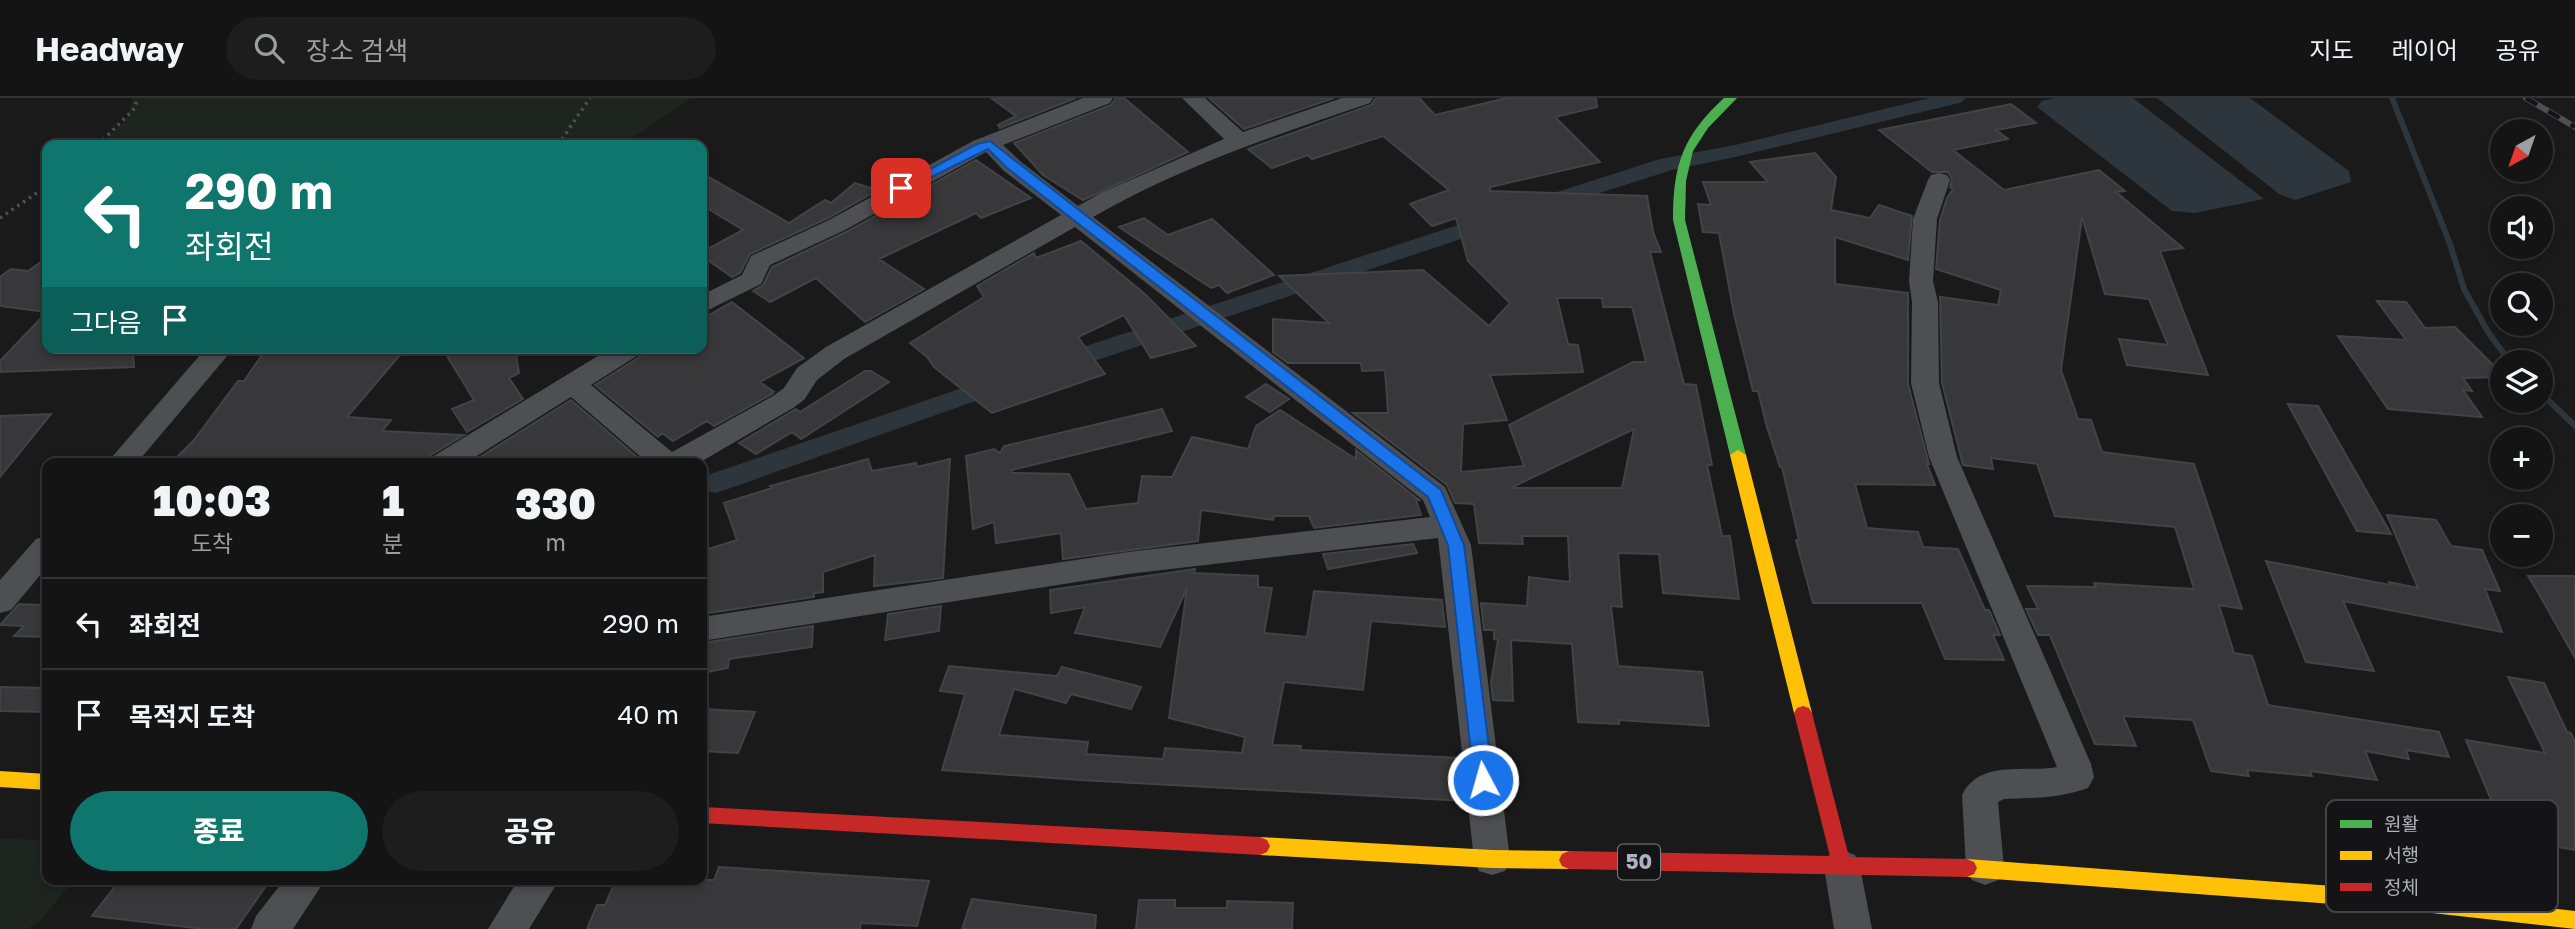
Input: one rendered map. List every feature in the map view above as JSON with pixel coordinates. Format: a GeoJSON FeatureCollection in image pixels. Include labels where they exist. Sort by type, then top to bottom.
{"type":"FeatureCollection","features":[{"type":"Feature","properties":{"kind":"main road"},"geometry":{"type":"LineString","coordinates":[[1731,98],[1702,125],[1686,152],[1677,194],[1679,220],[1842,867]]}},
{"type":"Feature","properties":{"kind":"main road"},"geometry":{"type":"LineString","coordinates":[[0,779],[42,782]]}},
{"type":"Feature","properties":{"kind":"main road","name":"50"},"geometry":{"type":"LineString","coordinates":[[707,815],[1492,859],[1842,867],[1985,867],[2326,895]]}},
{"type":"Feature","properties":{"kind":"main road","name":"50"},"geometry":{"type":"LineString","coordinates":[[2500,912],[2575,920]]}},
{"type":"Feature","properties":{"kind":"street"},"geometry":{"type":"LineString","coordinates":[[707,302],[752,279],[760,261],[837,225],[970,152],[1102,98]]}},
{"type":"Feature","properties":{"kind":"street"},"geometry":{"type":"LineString","coordinates":[[1193,98],[1239,141]]}},
{"type":"Feature","properties":{"kind":"street"},"geometry":{"type":"LineString","coordinates":[[685,458],[783,402],[794,394],[807,374],[835,352],[1076,215],[1239,141],[1362,98]]}},
{"type":"Feature","properties":{"kind":"street"},"geometry":{"type":"LineString","coordinates":[[990,145],[1012,166],[1435,494],[1456,545],[1492,859]]}},
{"type":"Feature","properties":{"kind":"street"},"geometry":{"type":"LineString","coordinates":[[1939,180],[1925,219],[1921,281],[1924,302],[1925,383],[1943,457],[2074,764],[2076,778],[2053,783],[1999,785],[1980,795],[1985,867]]}},
{"type":"Feature","properties":{"kind":"street"},"geometry":{"type":"LineString","coordinates":[[125,458],[216,354]]}},
{"type":"Feature","properties":{"kind":"street"},"geometry":{"type":"LineString","coordinates":[[452,458],[622,354]]}},
{"type":"Feature","properties":{"kind":"street"},"geometry":{"type":"LineString","coordinates":[[572,383],[661,458]]}},
{"type":"Feature","properties":{"kind":"street"},"geometry":{"type":"LineString","coordinates":[[707,628],[1128,564],[1446,526]]}},
{"type":"Feature","properties":{"kind":"street"},"geometry":{"type":"LineString","coordinates":[[0,601],[42,553]]}},
{"type":"Feature","properties":{"kind":"street"},"geometry":{"type":"LineString","coordinates":[[1842,867],[1853,929]]}},
{"type":"Feature","properties":{"kind":"street"},"geometry":{"type":"LineString","coordinates":[[270,929],[302,885]]}},
{"type":"Feature","properties":{"kind":"street"},"geometry":{"type":"LineString","coordinates":[[507,929],[537,885]]}},
{"type":"Feature","properties":{"kind":"path"},"geometry":{"type":"LineString","coordinates":[[103,140],[135,108],[137,98]]}},
{"type":"Feature","properties":{"kind":"path"},"geometry":{"type":"LineString","coordinates":[[561,140],[590,98]]}},
{"type":"Feature","properties":{"kind":"path"},"geometry":{"type":"LineString","coordinates":[[0,218],[42,189]]}},
{"type":"Feature","properties":{"kind":"shaded area"},"geometry":{"type":"Polygon","coordinates":[[[133,98],[692,98],[629,140],[106,140],[127,118],[133,98]]]}},
{"type":"Feature","properties":{"kind":"shaded area"},"geometry":{"type":"Polygon","coordinates":[[[2054,98],[2133,98],[2264,199],[2195,213],[2172,211],[2037,107],[2042,101],[2054,98]]]}},
{"type":"Feature","properties":{"kind":"shaded area"},"geometry":{"type":"Polygon","coordinates":[[[2157,98],[2250,98],[2349,171],[2351,182],[2295,200],[2279,194],[2157,98]]]}},
{"type":"Feature","properties":{"kind":"shaded area"},"geometry":{"type":"Polygon","coordinates":[[[0,838],[42,841],[42,885],[70,885],[39,922],[27,929],[0,929],[0,838]]]}},
{"type":"Feature","properties":{"kind":"building"},"geometry":{"type":"Polygon","coordinates":[[[991,98],[1076,98],[1000,128],[998,125],[1016,116],[991,98]]]}},
{"type":"Feature","properties":{"kind":"building"},"geometry":{"type":"Polygon","coordinates":[[[1116,98],[1124,98],[1188,152],[1083,200],[1043,175],[1014,143],[1111,105],[1116,98]]]}},
{"type":"Feature","properties":{"kind":"building"},"geometry":{"type":"Polygon","coordinates":[[[1209,98],[1334,98],[1244,129],[1209,98]]]}},
{"type":"Feature","properties":{"kind":"building"},"geometry":{"type":"Polygon","coordinates":[[[1376,98],[1419,98],[1435,115],[1507,98],[1596,98],[1597,107],[1555,117],[1600,162],[1490,187],[1490,191],[1647,196],[1653,232],[1661,252],[1650,252],[1684,384],[1696,385],[1712,465],[1707,465],[1722,536],[1730,536],[1739,599],[1663,593],[1659,554],[1618,553],[1622,607],[1611,606],[1618,666],[1702,672],[1709,726],[1619,720],[1619,724],[1578,722],[1572,644],[1511,640],[1513,701],[1493,700],[1491,682],[1498,640],[1494,639],[1494,630],[1484,630],[1481,603],[1527,606],[1529,577],[1570,582],[1568,536],[1522,536],[1523,544],[1479,543],[1474,504],[1455,503],[1447,485],[1353,413],[1388,413],[1385,370],[1362,371],[1361,363],[1288,363],[1273,352],[1273,319],[1329,323],[1279,276],[1423,270],[1489,326],[1510,303],[1468,261],[1456,218],[1432,226],[1410,204],[1449,190],[1383,136],[1312,159],[1308,155],[1272,168],[1248,149],[1371,105],[1376,98]],[[1557,298],[1568,344],[1578,345],[1583,372],[1490,375],[1507,420],[1463,424],[1461,472],[1524,466],[1509,425],[1633,362],[1646,362],[1632,307],[1603,307],[1602,298],[1557,298]],[[1634,429],[1529,479],[1511,488],[1622,488],[1634,429]]]}},
{"type":"Feature","properties":{"kind":"building"},"geometry":{"type":"Polygon","coordinates":[[[2011,104],[2036,123],[1996,130],[2008,139],[1953,150],[2004,190],[2099,170],[2125,191],[2116,192],[2183,248],[2160,251],[2208,375],[2127,365],[2119,339],[2168,345],[2149,299],[2105,294],[2082,217],[2061,370],[2078,419],[2091,420],[2102,452],[2194,464],[2242,609],[2219,605],[2234,653],[2252,656],[2268,705],[2439,732],[2449,757],[2406,750],[2409,759],[2365,751],[2377,780],[2310,771],[2312,776],[2247,770],[2249,776],[2211,771],[2193,720],[2123,716],[2136,746],[2095,744],[2050,635],[2038,635],[2026,609],[2038,609],[2027,586],[2096,587],[2094,583],[2194,589],[2175,527],[2055,516],[2037,464],[1991,458],[1993,469],[1963,465],[1942,383],[1940,297],[1998,305],[2001,290],[1936,269],[1940,220],[1953,189],[1950,187],[1952,179],[1948,172],[1932,172],[1879,130],[2011,104]]]}},
{"type":"Feature","properties":{"kind":"building"},"geometry":{"type":"Polygon","coordinates":[[[1815,153],[1836,177],[1831,210],[1870,218],[1879,205],[1912,216],[1908,260],[1835,237],[1835,284],[1908,293],[1908,384],[1927,464],[1935,485],[1855,484],[1867,528],[1918,532],[1923,547],[1958,549],[1985,610],[1989,610],[2000,635],[1993,635],[2004,660],[1945,659],[1922,603],[1813,603],[1796,540],[1799,540],[1782,467],[1767,427],[1758,391],[1753,391],[1734,314],[1719,233],[1703,232],[1698,204],[1711,205],[1703,182],[1768,182],[1750,162],[1815,153]]]}},
{"type":"Feature","properties":{"kind":"building"},"geometry":{"type":"Polygon","coordinates":[[[976,160],[1031,198],[981,218],[976,213],[879,259],[924,289],[865,322],[816,278],[770,302],[753,291],[763,285],[772,267],[846,232],[976,160]]]}},
{"type":"Feature","properties":{"kind":"building"},"geometry":{"type":"Polygon","coordinates":[[[707,176],[789,223],[825,200],[831,203],[855,183],[878,190],[828,218],[750,254],[740,273],[732,277],[707,260],[707,249],[743,230],[707,208],[707,176]]]}},
{"type":"Feature","properties":{"kind":"building"},"geometry":{"type":"Polygon","coordinates":[[[1144,218],[1168,235],[1212,219],[1274,275],[1227,293],[1219,285],[1211,288],[1119,227],[1144,218]]]}},
{"type":"Feature","properties":{"kind":"building"},"geometry":{"type":"Polygon","coordinates":[[[1081,241],[1146,295],[1196,346],[1151,358],[1124,315],[1078,337],[1105,374],[992,413],[934,367],[927,357],[910,343],[984,297],[977,286],[1034,253],[1036,258],[1081,241]]]}},
{"type":"Feature","properties":{"kind":"building"},"geometry":{"type":"Polygon","coordinates":[[[42,261],[42,311],[0,306],[0,277],[11,269],[28,271],[42,261]]]}},
{"type":"Feature","properties":{"kind":"building"},"geometry":{"type":"Polygon","coordinates":[[[2377,301],[2406,302],[2425,328],[2455,327],[2490,362],[2490,377],[2463,378],[2472,391],[2463,390],[2482,417],[2388,409],[2338,336],[2406,340],[2377,301]]]}},
{"type":"Feature","properties":{"kind":"building"},"geometry":{"type":"Polygon","coordinates":[[[732,302],[804,358],[760,382],[774,392],[772,394],[714,426],[707,421],[673,441],[662,433],[658,437],[595,385],[642,354],[707,354],[707,316],[732,302]]]}},
{"type":"Feature","properties":{"kind":"building"},"geometry":{"type":"Polygon","coordinates":[[[42,317],[42,354],[133,354],[134,367],[0,372],[0,361],[42,317]]]}},
{"type":"Feature","properties":{"kind":"building"},"geometry":{"type":"Polygon","coordinates":[[[263,354],[401,354],[347,417],[391,420],[382,431],[464,435],[429,458],[176,458],[194,440],[238,381],[244,381],[263,354]]]}},
{"type":"Feature","properties":{"kind":"building"},"geometry":{"type":"Polygon","coordinates":[[[446,354],[516,354],[519,373],[509,378],[523,399],[467,432],[452,409],[474,400],[446,354]]]}},
{"type":"Feature","properties":{"kind":"building"},"geometry":{"type":"Polygon","coordinates":[[[865,371],[871,371],[889,382],[801,439],[792,432],[756,454],[739,443],[796,409],[800,412],[865,371]]]}},
{"type":"Feature","properties":{"kind":"building"},"geometry":{"type":"Polygon","coordinates":[[[1266,384],[1289,399],[1270,412],[1246,397],[1266,384]]]}},
{"type":"Feature","properties":{"kind":"building"},"geometry":{"type":"Polygon","coordinates":[[[571,400],[636,456],[634,458],[479,458],[571,400]]]}},
{"type":"Feature","properties":{"kind":"building"},"geometry":{"type":"Polygon","coordinates":[[[2288,404],[2318,406],[2391,534],[2357,531],[2288,404]]]}},
{"type":"Feature","properties":{"kind":"building"},"geometry":{"type":"Polygon","coordinates":[[[1162,409],[1172,431],[1012,470],[1012,473],[1069,474],[1086,509],[1138,503],[1142,476],[1172,477],[1192,437],[1248,449],[1256,426],[1280,410],[1356,459],[1356,450],[1419,500],[1416,500],[1421,515],[1314,528],[1309,516],[1274,516],[1273,520],[1201,510],[1198,541],[1063,559],[1061,533],[996,543],[994,522],[973,529],[966,456],[994,449],[1000,453],[1004,446],[1162,409]]]}},
{"type":"Feature","properties":{"kind":"building"},"geometry":{"type":"Polygon","coordinates":[[[51,414],[0,477],[0,416],[51,414]]]}},
{"type":"Feature","properties":{"kind":"building"},"geometry":{"type":"Polygon","coordinates":[[[868,459],[872,471],[916,463],[917,467],[950,459],[943,578],[874,586],[875,555],[823,572],[823,592],[814,593],[814,597],[707,613],[707,549],[737,540],[724,503],[772,488],[770,486],[868,459]]]}},
{"type":"Feature","properties":{"kind":"building"},"geometry":{"type":"Polygon","coordinates":[[[2387,515],[2436,520],[2451,546],[2482,550],[2500,591],[2485,589],[2502,632],[2343,601],[2374,671],[2306,662],[2266,561],[2418,588],[2387,515]]]}},
{"type":"Feature","properties":{"kind":"building"},"geometry":{"type":"Polygon","coordinates":[[[1413,544],[1417,553],[1328,569],[1323,554],[1413,544]]]}},
{"type":"Feature","properties":{"kind":"building"},"geometry":{"type":"Polygon","coordinates":[[[1195,569],[1194,573],[1258,576],[1258,587],[1272,588],[1264,633],[1307,637],[1314,591],[1442,600],[1445,627],[1371,621],[1363,690],[1284,682],[1272,745],[1301,746],[1300,750],[1460,758],[1465,801],[942,770],[965,694],[940,691],[949,666],[1057,676],[1062,667],[1141,687],[1131,709],[1071,694],[1066,703],[1014,689],[999,735],[1088,742],[1086,754],[1163,759],[1165,748],[1242,753],[1245,737],[1169,718],[1187,588],[1160,647],[1075,633],[1085,607],[1051,613],[1050,590],[1195,569]]]}},
{"type":"Feature","properties":{"kind":"building"},"geometry":{"type":"Polygon","coordinates":[[[2528,576],[2575,576],[2575,658],[2539,594],[2528,576]]]}},
{"type":"Feature","properties":{"kind":"building"},"geometry":{"type":"Polygon","coordinates":[[[19,604],[41,605],[42,637],[14,636],[24,626],[0,625],[19,604]]]}},
{"type":"Feature","properties":{"kind":"building"},"geometry":{"type":"Polygon","coordinates":[[[941,606],[939,631],[885,640],[888,614],[941,606]]]}},
{"type":"Feature","properties":{"kind":"building"},"geometry":{"type":"Polygon","coordinates":[[[813,626],[812,647],[729,659],[728,668],[707,672],[707,642],[813,626]]]}},
{"type":"Feature","properties":{"kind":"building"},"geometry":{"type":"Polygon","coordinates":[[[2508,677],[2544,683],[2567,732],[2571,733],[2575,742],[2575,850],[2558,847],[2558,800],[2491,800],[2466,740],[2545,753],[2508,677]]]}},
{"type":"Feature","properties":{"kind":"building"},"geometry":{"type":"Polygon","coordinates":[[[0,687],[42,688],[42,712],[0,711],[0,687]]]}},
{"type":"Feature","properties":{"kind":"building"},"geometry":{"type":"Polygon","coordinates":[[[707,709],[755,712],[738,753],[707,751],[707,709]]]}},
{"type":"Feature","properties":{"kind":"building"},"geometry":{"type":"Polygon","coordinates":[[[719,867],[929,881],[917,926],[861,923],[860,929],[587,929],[597,905],[605,905],[614,885],[707,885],[707,880],[714,880],[719,867]]]}},
{"type":"Feature","properties":{"kind":"building"},"geometry":{"type":"Polygon","coordinates":[[[116,885],[267,885],[236,929],[204,929],[92,916],[116,885]]]}},
{"type":"Feature","properties":{"kind":"building"},"geometry":{"type":"Polygon","coordinates":[[[972,899],[1096,915],[1095,929],[962,929],[972,899]]]}},
{"type":"Feature","properties":{"kind":"building"},"geometry":{"type":"Polygon","coordinates":[[[1139,900],[1175,900],[1175,908],[1227,908],[1227,901],[1293,903],[1292,929],[1136,929],[1139,900]]]}},
{"type":"Feature","properties":{"kind":"waterway"},"geometry":{"type":"LineString","coordinates":[[1540,205],[1668,164],[1735,151],[1955,98]]}},
{"type":"Feature","properties":{"kind":"waterway"},"geometry":{"type":"LineString","coordinates":[[2392,98],[2450,244],[2464,289],[2501,350]]}},
{"type":"Feature","properties":{"kind":"waterway"},"geometry":{"type":"LineString","coordinates":[[1055,365],[1495,220]]}},
{"type":"Feature","properties":{"kind":"waterway"},"geometry":{"type":"LineString","coordinates":[[715,483],[1003,382]]}},
{"type":"Feature","properties":{"kind":"waterway"},"geometry":{"type":"LineString","coordinates":[[2553,405],[2575,426]]}},
{"type":"Feature","properties":{"kind":"railway"},"geometry":{"type":"LineString","coordinates":[[2526,98],[2575,127]]}},
{"type":"Feature","properties":{"kind":"traffic: fast"},"geometry":{"type":"LineString","coordinates":[[1731,98],[1704,125],[1687,151],[1680,181],[1679,220],[1738,455]]}},
{"type":"Feature","properties":{"kind":"traffic: slow"},"geometry":{"type":"LineString","coordinates":[[1738,455],[1803,713]]}},
{"type":"Feature","properties":{"kind":"traffic: slow"},"geometry":{"type":"LineString","coordinates":[[0,779],[42,782]]}},
{"type":"Feature","properties":{"kind":"traffic: slow"},"geometry":{"type":"LineString","coordinates":[[1260,846],[1492,859],[1569,860]]}},
{"type":"Feature","properties":{"kind":"traffic: slow"},"geometry":{"type":"LineString","coordinates":[[1967,868],[2326,894]]}},
{"type":"Feature","properties":{"kind":"traffic: slow"},"geometry":{"type":"LineString","coordinates":[[2503,912],[2575,920]]}},
{"type":"Feature","properties":{"kind":"traffic: jam"},"geometry":{"type":"LineString","coordinates":[[1803,713],[1842,867]]}},
{"type":"Feature","properties":{"kind":"traffic: jam"},"geometry":{"type":"LineString","coordinates":[[707,815],[1260,846]]}},
{"type":"Feature","properties":{"kind":"traffic: jam"},"geometry":{"type":"LineString","coordinates":[[1569,860],[1967,868]]}},
{"type":"Feature","properties":{"kind":"route"},"geometry":{"type":"LineString","coordinates":[[901,188],[981,146],[990,145],[1012,166],[1435,494],[1456,545],[1483,780]]}}]}
